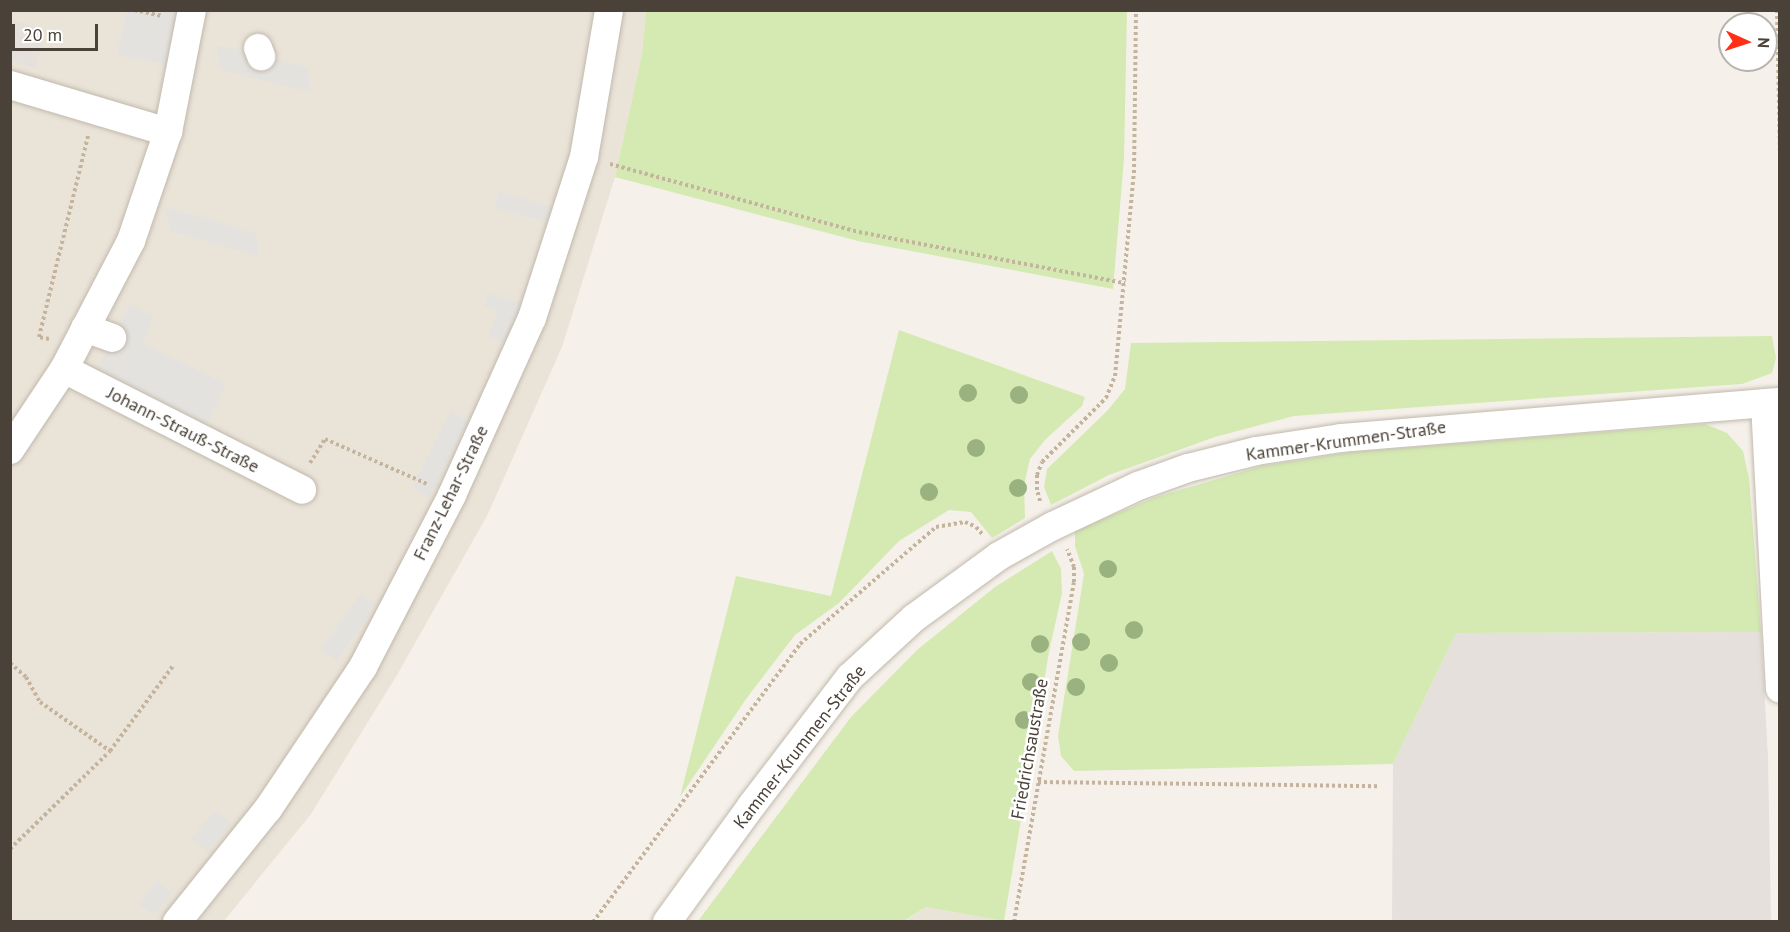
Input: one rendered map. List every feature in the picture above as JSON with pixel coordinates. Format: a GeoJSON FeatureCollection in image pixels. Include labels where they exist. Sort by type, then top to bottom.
{"type":"FeatureCollection","features":[{"type":"Feature","properties":{"kind":"street"},"geometry":{"type":"LineString","coordinates":[[10,450],[75,347],[131,241],[168,132],[192,10]]}},
{"type":"Feature","properties":{"kind":"street","name":"Franz-Lehar-Straße"},"geometry":{"type":"LineString","coordinates":[[177,921],[268,809],[363,667],[452,495],[532,318],[584,157],[609,10]]}},
{"type":"Feature","properties":{"kind":"street"},"geometry":{"type":"LineString","coordinates":[[10,85],[168,132]]}},
{"type":"Feature","properties":{"kind":"street"},"geometry":{"type":"LineString","coordinates":[[75,347],[112,339]]}},
{"type":"Feature","properties":{"kind":"street","name":"Johann-Strauß-Straße"},"geometry":{"type":"LineString","coordinates":[[75,347],[296,488]]}},
{"type":"Feature","properties":{"kind":"street"},"geometry":{"type":"LineString","coordinates":[[1772,402],[1779,689]]}},
{"type":"Feature","properties":{"kind":"street","name":"Kammer-Krummen-Straße"},"geometry":{"type":"LineString","coordinates":[[667,921],[850,677],[914,618],[999,556],[1053,526],[1138,486],[1188,468],[1256,451],[1423,429],[1772,402]]}},
{"type":"Feature","properties":{"kind":"path"},"geometry":{"type":"LineString","coordinates":[[1043,509],[1037,490],[1037,475],[1042,462],[1106,398],[1113,387],[1125,283],[1134,151],[1136,10]]}},
{"type":"Feature","properties":{"kind":"path"},"geometry":{"type":"LineString","coordinates":[[1777,10],[1779,155]]}},
{"type":"Feature","properties":{"kind":"path"},"geometry":{"type":"LineString","coordinates":[[75,347],[39,337],[95,110]]}},
{"type":"Feature","properties":{"kind":"path"},"geometry":{"type":"LineString","coordinates":[[584,157],[859,232],[1125,283]]}},
{"type":"Feature","properties":{"kind":"path"},"geometry":{"type":"LineString","coordinates":[[296,488],[325,439],[452,495]]}},
{"type":"Feature","properties":{"kind":"path"},"geometry":{"type":"LineString","coordinates":[[593,921],[800,644],[936,527],[965,522],[976,527],[999,556]]}},
{"type":"Feature","properties":{"kind":"path","name":"Friedrichsaustraße"},"geometry":{"type":"LineString","coordinates":[[1014,921],[1074,582],[1074,567],[1063,541]]}},
{"type":"Feature","properties":{"kind":"path"},"geometry":{"type":"LineString","coordinates":[[10,663],[26,677],[40,702],[110,751]]}},
{"type":"Feature","properties":{"kind":"path"},"geometry":{"type":"LineString","coordinates":[[10,849],[110,751],[173,666]]}},
{"type":"Feature","properties":{"kind":"path"},"geometry":{"type":"LineString","coordinates":[[1038,782],[1380,786]]}},
{"type":"Feature","properties":{"kind":"shaded area"},"geometry":{"type":"Polygon","coordinates":[[[10,11],[646,11],[642,54],[615,177],[562,347],[488,514],[397,675],[311,814],[224,921],[11,921],[10,11]]]}},
{"type":"Feature","properties":{"kind":"shaded area"},"geometry":{"type":"Polygon","coordinates":[[[127,11],[178,11],[166,64],[117,54],[127,11]]]}},
{"type":"Feature","properties":{"kind":"shaded area"},"geometry":{"type":"Polygon","coordinates":[[[10,20],[46,30],[35,68],[11,61],[10,20]]]}},
{"type":"Feature","properties":{"kind":"shaded area"},"geometry":{"type":"Polygon","coordinates":[[[216,45],[308,67],[310,92],[221,70],[216,45]]]}},
{"type":"Feature","properties":{"kind":"shaded area"},"geometry":{"type":"Polygon","coordinates":[[[499,192],[559,209],[554,224],[495,207],[499,192]]]}},
{"type":"Feature","properties":{"kind":"shaded area"},"geometry":{"type":"Polygon","coordinates":[[[164,207],[256,233],[259,257],[171,231],[164,207]]]}},
{"type":"Feature","properties":{"kind":"shaded area"},"geometry":{"type":"Polygon","coordinates":[[[488,293],[523,304],[508,344],[488,337],[498,312],[484,306],[488,293]]]}},
{"type":"Feature","properties":{"kind":"shaded area"},"geometry":{"type":"Polygon","coordinates":[[[130,304],[154,316],[142,343],[226,384],[205,429],[95,374],[130,304]]]}},
{"type":"Feature","properties":{"kind":"shaded area"},"geometry":{"type":"Polygon","coordinates":[[[451,411],[469,420],[429,498],[412,489],[451,411]]]}},
{"type":"Feature","properties":{"kind":"shaded area"},"geometry":{"type":"Polygon","coordinates":[[[361,593],[377,604],[337,660],[321,650],[361,593]]]}},
{"type":"Feature","properties":{"kind":"shaded area"},"geometry":{"type":"Polygon","coordinates":[[[1761,632],[1768,757],[1771,921],[1392,922],[1393,764],[1456,633],[1761,632]]]}},
{"type":"Feature","properties":{"kind":"shaded area"},"geometry":{"type":"Polygon","coordinates":[[[215,810],[231,823],[208,852],[192,839],[215,810]]]}},
{"type":"Feature","properties":{"kind":"shaded area"},"geometry":{"type":"Polygon","coordinates":[[[157,881],[172,893],[154,915],[139,904],[157,881]]]}},
{"type":"Feature","properties":{"kind":"shaded area"},"geometry":{"type":"Polygon","coordinates":[[[926,907],[1004,921],[1005,921],[904,922],[926,907]]]}},
{"type":"Feature","properties":{"kind":"green space"},"geometry":{"type":"Polygon","coordinates":[[[646,11],[1127,11],[1124,159],[1113,289],[858,241],[615,177],[642,54],[646,11]]]}},
{"type":"Feature","properties":{"kind":"green space"},"geometry":{"type":"Polygon","coordinates":[[[899,330],[1085,397],[1082,406],[1045,440],[1030,459],[1024,485],[1025,518],[992,538],[971,512],[949,510],[899,541],[839,603],[795,635],[746,699],[680,797],[736,576],[831,596],[899,330]]]}},
{"type":"Feature","properties":{"kind":"green space"},"geometry":{"type":"Polygon","coordinates":[[[1772,336],[1776,358],[1772,373],[1742,384],[1294,416],[1215,437],[1109,475],[1051,505],[1044,487],[1047,469],[1108,410],[1125,389],[1131,343],[1772,336]]]}},
{"type":"Feature","properties":{"kind":"green space"},"geometry":{"type":"Polygon","coordinates":[[[1705,424],[1727,433],[1743,451],[1749,478],[1761,632],[1456,633],[1393,764],[1074,771],[1061,756],[1058,736],[1084,574],[1075,546],[1075,531],[1156,497],[1262,466],[1352,452],[1705,424]]]}},
{"type":"Feature","properties":{"kind":"green space"},"geometry":{"type":"Polygon","coordinates":[[[1052,551],[1061,569],[1062,593],[1049,652],[1004,921],[926,907],[904,921],[698,921],[851,717],[917,650],[995,587],[1052,551]]]}}]}
